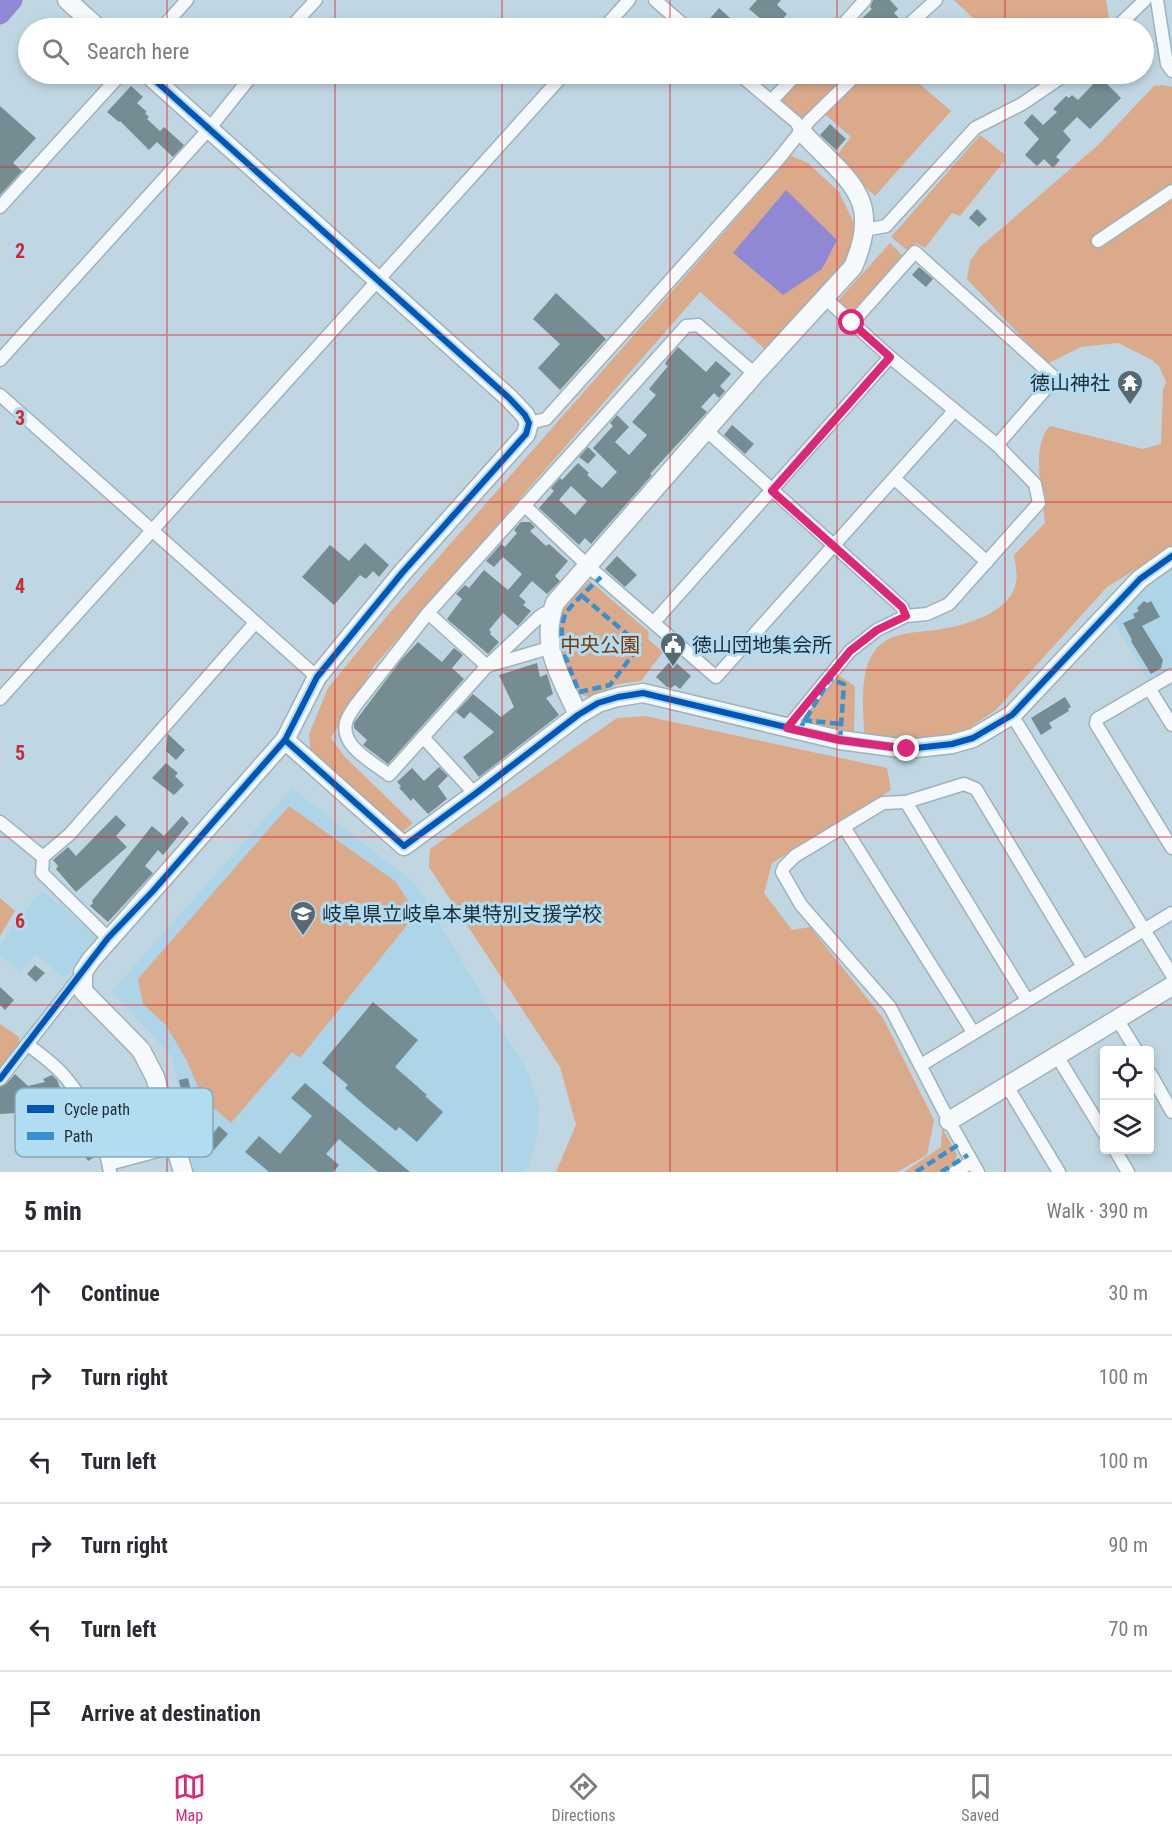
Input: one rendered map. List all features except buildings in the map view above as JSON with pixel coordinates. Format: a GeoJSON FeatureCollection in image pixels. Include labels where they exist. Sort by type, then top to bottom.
{"type":"FeatureCollection","features":[{"type":"Feature","properties":{"kind":"street"},"geometry":{"type":"LineString","coordinates":[[67,0],[87,18]]}},
{"type":"Feature","properties":{"kind":"street"},"geometry":{"type":"LineString","coordinates":[[171,18],[187,0]]}},
{"type":"Feature","properties":{"kind":"street"},"geometry":{"type":"LineString","coordinates":[[299,18],[316,0]]}},
{"type":"Feature","properties":{"kind":"street"},"geometry":{"type":"LineString","coordinates":[[613,18],[629,0]]}},
{"type":"Feature","properties":{"kind":"street"},"geometry":{"type":"LineString","coordinates":[[655,0],[676,18]]}},
{"type":"Feature","properties":{"kind":"street"},"geometry":{"type":"LineString","coordinates":[[849,18],[865,0]]}},
{"type":"Feature","properties":{"kind":"street"},"geometry":{"type":"LineString","coordinates":[[916,18],[936,0]]}},
{"type":"Feature","properties":{"kind":"street"},"geometry":{"type":"LineString","coordinates":[[1126,18],[1145,0]]}},
{"type":"Feature","properties":{"kind":"street"},"geometry":{"type":"LineString","coordinates":[[1157,0],[1167,64],[1172,70]]}},
{"type":"Feature","properties":{"kind":"street"},"geometry":{"type":"LineString","coordinates":[[0,207],[112,84]]}},
{"type":"Feature","properties":{"kind":"street"},"geometry":{"type":"LineString","coordinates":[[0,1079],[108,938],[153,891],[285,740],[317,677],[402,573],[526,434],[529,423],[525,415],[509,398],[158,84]]}},
{"type":"Feature","properties":{"kind":"street"},"geometry":{"type":"LineString","coordinates":[[0,360],[209,129],[245,84]]}},
{"type":"Feature","properties":{"kind":"street"},"geometry":{"type":"LineString","coordinates":[[0,699],[555,84]]}},
{"type":"Feature","properties":{"kind":"street"},"geometry":{"type":"LineString","coordinates":[[578,715],[549,648],[548,634],[555,603],[755,374],[853,267],[865,230],[862,204],[857,192],[802,132],[796,122],[751,84]]}},
{"type":"Feature","properties":{"kind":"street"},"geometry":{"type":"LineString","coordinates":[[771,101],[787,84]]}},
{"type":"Feature","properties":{"kind":"street"},"geometry":{"type":"LineString","coordinates":[[529,423],[546,419],[802,132],[809,121],[847,84]]}},
{"type":"Feature","properties":{"kind":"street"},"geometry":{"type":"LineString","coordinates":[[865,230],[886,226],[975,128],[1022,104],[1051,84]]}},
{"type":"Feature","properties":{"kind":"street"},"geometry":{"type":"LineString","coordinates":[[1098,242],[1172,191]]}},
{"type":"Feature","properties":{"kind":"street"},"geometry":{"type":"LineString","coordinates":[[852,323],[915,252],[1055,378],[997,445]]}},
{"type":"Feature","properties":{"kind":"street"},"geometry":{"type":"LineString","coordinates":[[787,728],[850,651],[877,630],[906,616],[927,614],[949,604],[1039,503],[1035,484],[997,445],[890,357],[825,298]]}},
{"type":"Feature","properties":{"kind":"street"},"geometry":{"type":"LineString","coordinates":[[551,614],[545,613],[539,617],[487,666],[389,775],[353,747],[346,734],[346,723],[355,706],[428,613],[686,326],[698,325],[755,374]]}},
{"type":"Feature","properties":{"kind":"street"},"geometry":{"type":"LineString","coordinates":[[654,622],[890,357]]}},
{"type":"Feature","properties":{"kind":"street"},"geometry":{"type":"LineString","coordinates":[[0,395],[317,677]]}},
{"type":"Feature","properties":{"kind":"street"},"geometry":{"type":"LineString","coordinates":[[524,505],[587,565],[716,677],[954,411]]}},
{"type":"Feature","properties":{"kind":"street"},"geometry":{"type":"LineString","coordinates":[[707,431],[902,607],[906,616]]}},
{"type":"Feature","properties":{"kind":"street"},"geometry":{"type":"LineString","coordinates":[[895,479],[987,562]]}},
{"type":"Feature","properties":{"kind":"street"},"geometry":{"type":"LineString","coordinates":[[285,740],[404,846],[578,715],[598,703],[618,697],[643,693],[840,740],[907,749],[926,748],[973,738],[1012,715],[1140,579],[1172,556]]}},
{"type":"Feature","properties":{"kind":"street"},"geometry":{"type":"LineString","coordinates":[[428,613],[487,666]]}},
{"type":"Feature","properties":{"kind":"street"},"geometry":{"type":"LineString","coordinates":[[108,938],[42,873],[44,857],[70,834],[255,623]]}},
{"type":"Feature","properties":{"kind":"street"},"geometry":{"type":"LineString","coordinates":[[487,666],[549,648]]}},
{"type":"Feature","properties":{"kind":"street"},"geometry":{"type":"LineString","coordinates":[[1172,675],[1097,719],[1096,724],[1172,848]]}},
{"type":"Feature","properties":{"kind":"street"},"geometry":{"type":"LineString","coordinates":[[1149,688],[1172,725]]}},
{"type":"Feature","properties":{"kind":"street"},"geometry":{"type":"LineString","coordinates":[[1012,715],[1172,975]]}},
{"type":"Feature","properties":{"kind":"street"},"geometry":{"type":"LineString","coordinates":[[423,737],[476,794]]}},
{"type":"Feature","properties":{"kind":"street"},"geometry":{"type":"LineString","coordinates":[[955,1172],[975,1167],[949,1122],[891,1007],[801,905],[782,872],[784,867],[795,856],[883,803],[906,802],[964,784],[976,789],[1083,967]]}},
{"type":"Feature","properties":{"kind":"street"},"geometry":{"type":"LineString","coordinates":[[906,802],[1027,1000]]}},
{"type":"Feature","properties":{"kind":"street"},"geometry":{"type":"LineString","coordinates":[[0,822],[44,857]]}},
{"type":"Feature","properties":{"kind":"street"},"geometry":{"type":"LineString","coordinates":[[844,827],[973,1032]]}},
{"type":"Feature","properties":{"kind":"street"},"geometry":{"type":"LineString","coordinates":[[921,1065],[1172,913]]}},
{"type":"Feature","properties":{"kind":"street"},"geometry":{"type":"LineString","coordinates":[[83,972],[83,992],[141,1050],[158,1088]]}},
{"type":"Feature","properties":{"kind":"street"},"geometry":{"type":"LineString","coordinates":[[949,1122],[1172,986]]}},
{"type":"Feature","properties":{"kind":"street"},"geometry":{"type":"LineString","coordinates":[[1118,1019],[1134,1046]]}},
{"type":"Feature","properties":{"kind":"street"},"geometry":{"type":"LineString","coordinates":[[27,1044],[66,1077],[73,1088]]}},
{"type":"Feature","properties":{"kind":"street"},"geometry":{"type":"LineString","coordinates":[[1057,1056],[1100,1126]]}},
{"type":"Feature","properties":{"kind":"street"},"geometry":{"type":"LineString","coordinates":[[1154,1081],[1172,1112]]}},
{"type":"Feature","properties":{"kind":"street"},"geometry":{"type":"LineString","coordinates":[[1007,1086],[1059,1172]]}},
{"type":"Feature","properties":{"kind":"street"},"geometry":{"type":"LineString","coordinates":[[1117,1154],[1128,1172]]}},
{"type":"Feature","properties":{"kind":"street"},"geometry":{"type":"LineString","coordinates":[[109,1168],[142,1157]]}},
{"type":"Feature","properties":{"kind":"street"},"geometry":{"type":"LineString","coordinates":[[179,1157],[183,1172]]}},
{"type":"Feature","properties":{"kind":"shaded area"},"geometry":{"type":"Polygon","coordinates":[[[786,190],[837,240],[822,269],[783,295],[733,253],[786,190]]]}},
{"type":"Feature","properties":{"kind":"shaded area"},"geometry":{"type":"Polygon","coordinates":[[[1172,568],[1172,665],[1148,680],[1114,622],[1141,592],[1172,568]]]}},
{"type":"Feature","properties":{"kind":"shaded area","name":"岐阜県立岐阜本巣特別支援学校"},"geometry":{"type":"Polygon","coordinates":[[[292,788],[416,884],[526,1069],[539,1101],[538,1134],[528,1167],[523,1172],[194,1172],[191,1157],[213,1157],[213,1088],[179,1088],[173,1058],[112,991],[292,788]]]}},
{"type":"Feature","properties":{"kind":"shaded area"},"geometry":{"type":"Polygon","coordinates":[[[41,892],[47,894],[100,939],[64,978],[36,954],[20,972],[0,954],[0,947],[14,923],[41,892]]]}},
{"type":"Feature","properties":{"kind":"green space"},"geometry":{"type":"Polygon","coordinates":[[[954,0],[1106,0],[1109,17],[1108,18],[973,18],[954,0]]]}},
{"type":"Feature","properties":{"kind":"green space"},"geometry":{"type":"Polygon","coordinates":[[[793,84],[838,84],[803,120],[781,102],[783,95],[793,84]]]}},
{"type":"Feature","properties":{"kind":"green space"},"geometry":{"type":"Polygon","coordinates":[[[854,84],[920,84],[951,111],[875,196],[834,159],[851,137],[825,114],[854,84]]]}},
{"type":"Feature","properties":{"kind":"green space"},"geometry":{"type":"Polygon","coordinates":[[[1154,86],[1172,87],[1172,547],[1107,587],[996,710],[956,737],[895,745],[864,738],[864,682],[869,661],[881,644],[898,635],[947,628],[978,619],[998,608],[1012,593],[1017,580],[1014,555],[1045,523],[1039,458],[1040,446],[1050,426],[1143,449],[1161,444],[1163,390],[1166,382],[1159,366],[1152,360],[1118,343],[1081,347],[1047,364],[967,279],[970,261],[980,247],[1098,145],[1154,86]]]}},
{"type":"Feature","properties":{"kind":"green space"},"geometry":{"type":"Polygon","coordinates":[[[980,135],[1004,154],[1005,160],[960,216],[952,213],[925,248],[916,243],[908,251],[891,237],[980,135]]]}},
{"type":"Feature","properties":{"kind":"green space"},"geometry":{"type":"Polygon","coordinates":[[[791,156],[808,163],[839,192],[854,223],[853,242],[844,270],[766,350],[700,292],[374,666],[331,738],[344,756],[413,823],[399,835],[311,756],[309,734],[328,688],[387,616],[791,156]]]}},
{"type":"Feature","properties":{"kind":"green space"},"geometry":{"type":"Polygon","coordinates":[[[890,243],[903,256],[848,317],[835,304],[890,243]]]}},
{"type":"Feature","properties":{"kind":"green space","name":"中央公園"},"geometry":{"type":"Polygon","coordinates":[[[590,581],[649,632],[648,639],[663,652],[641,681],[618,684],[589,697],[575,693],[561,658],[557,635],[562,611],[572,597],[590,581]]]}},
{"type":"Feature","properties":{"kind":"green space"},"geometry":{"type":"Polygon","coordinates":[[[838,675],[855,686],[854,732],[810,726],[805,711],[838,675]]]}},
{"type":"Feature","properties":{"kind":"green space"},"geometry":{"type":"Polygon","coordinates":[[[645,716],[887,768],[891,790],[772,863],[764,893],[792,930],[810,927],[883,1018],[934,1120],[927,1155],[897,1172],[556,1172],[576,1125],[560,1067],[429,867],[430,849],[617,718],[645,716]]]}},
{"type":"Feature","properties":{"kind":"green space"},"geometry":{"type":"Polygon","coordinates":[[[289,806],[396,882],[416,914],[300,1058],[292,1052],[231,1123],[213,1108],[213,1088],[198,1088],[187,1061],[166,1025],[143,1004],[138,979],[289,806]]]}},
{"type":"Feature","properties":{"kind":"green space"},"geometry":{"type":"Polygon","coordinates":[[[0,898],[15,911],[0,936],[0,898]]]}},
{"type":"Feature","properties":{"kind":"green space"},"geometry":{"type":"Polygon","coordinates":[[[0,1024],[19,1037],[20,1050],[0,1072],[0,1024]]]}},
{"type":"Feature","properties":{"kind":"green space"},"geometry":{"type":"Polygon","coordinates":[[[942,1128],[957,1154],[954,1165],[942,1172],[904,1172],[941,1147],[942,1128]]]}},
{"type":"Feature","properties":{"kind":"waterway"},"geometry":{"type":"LineString","coordinates":[[0,14],[12,0]]}},
{"type":"Feature","properties":{"kind":"marked path"},"geometry":{"type":"LineString","coordinates":[[582,596],[640,645],[610,685],[579,692],[565,654],[562,625],[567,611],[576,601],[601,577]]}},
{"type":"Feature","properties":{"kind":"marked path"},"geometry":{"type":"LineString","coordinates":[[799,730],[830,679],[844,684],[840,740]]}},
{"type":"Feature","properties":{"kind":"marked path"},"geometry":{"type":"LineString","coordinates":[[803,720],[841,724]]}},
{"type":"Feature","properties":{"kind":"marked path"},"geometry":{"type":"LineString","coordinates":[[916,1172],[961,1143]]}},
{"type":"Feature","properties":{"kind":"marked path"},"geometry":{"type":"LineString","coordinates":[[941,1172],[968,1155]]}},
{"type":"Feature","properties":{"kind":"cycle path"},"geometry":{"type":"LineString","coordinates":[[0,1079],[108,938],[153,891],[285,740],[317,677],[402,573],[526,434],[529,423],[525,415],[509,398],[159,84]]}},
{"type":"Feature","properties":{"kind":"cycle path"},"geometry":{"type":"LineString","coordinates":[[285,740],[404,846],[578,715],[598,703],[618,697],[643,693],[840,740],[907,749],[952,744],[973,738],[1012,715],[1140,579],[1172,556]]}},
{"type":"Feature","properties":{"kind":"place","name":"徳山神社"},"geometry":{"type":"Point","coordinates":[1130,406]}},
{"type":"Feature","properties":{"kind":"place","name":"徳山団地集会所"},"geometry":{"type":"Point","coordinates":[673,668]}},
{"type":"Feature","properties":{"kind":"place","name":"岐阜県立岐阜本巣特別支援学校"},"geometry":{"type":"Point","coordinates":[303,937]}},
{"type":"Feature","properties":{"kind":"route"},"geometry":{"type":"LineString","coordinates":[[852,323],[890,357],[772,491],[902,607],[906,616],[877,630],[850,651],[787,728],[840,740],[907,749]]}}]}
